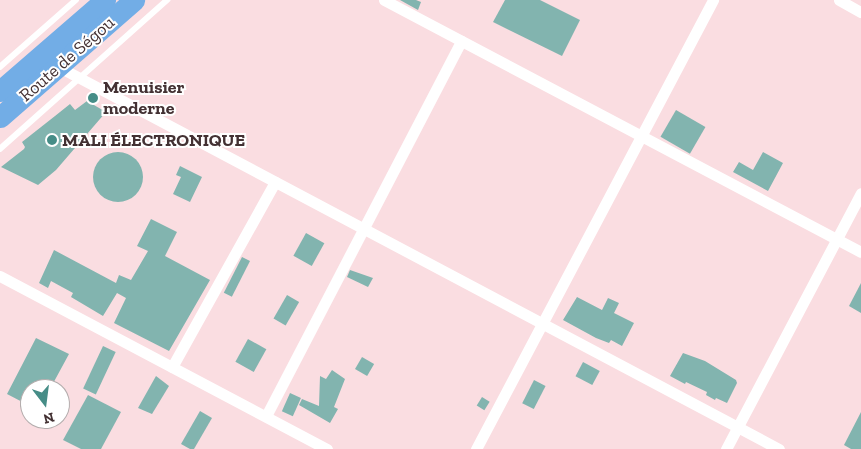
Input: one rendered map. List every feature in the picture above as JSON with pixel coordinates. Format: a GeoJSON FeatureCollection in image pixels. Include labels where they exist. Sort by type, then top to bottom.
{"type":"FeatureCollection","features":[{"type":"Feature","properties":{"kind":"highway","name":"Route de Ségou"},"geometry":{"type":"LineString","coordinates":[[0,91],[104,0]]}},
{"type":"Feature","properties":{"kind":"highway","name":"Route de Ségou"},"geometry":{"type":"LineString","coordinates":[[0,117],[134,0]]}},
{"type":"Feature","properties":{"kind":"street"},"geometry":{"type":"LineString","coordinates":[[384,0],[861,252]]}},
{"type":"Feature","properties":{"kind":"street"},"geometry":{"type":"LineString","coordinates":[[476,449],[714,0]]}},
{"type":"Feature","properties":{"kind":"street"},"geometry":{"type":"LineString","coordinates":[[839,0],[861,12]]}},
{"type":"Feature","properties":{"kind":"street"},"geometry":{"type":"LineString","coordinates":[[266,416],[461,41]]}},
{"type":"Feature","properties":{"kind":"street"},"geometry":{"type":"LineString","coordinates":[[58,67],[779,449]]}},
{"type":"Feature","properties":{"kind":"street"},"geometry":{"type":"LineString","coordinates":[[172,367],[275,182]]}},
{"type":"Feature","properties":{"kind":"street"},"geometry":{"type":"LineString","coordinates":[[726,449],[861,193]]}},
{"type":"Feature","properties":{"kind":"street"},"geometry":{"type":"LineString","coordinates":[[0,276],[327,449]]}},
{"type":"Feature","properties":{"kind":"lane"},"geometry":{"type":"LineString","coordinates":[[0,67],[76,0]]}},
{"type":"Feature","properties":{"kind":"lane"},"geometry":{"type":"LineString","coordinates":[[0,149],[167,0]]}},
{"type":"Feature","properties":{"kind":"building"},"geometry":{"type":"Polygon","coordinates":[[[400,0],[416,0],[421,2],[418,10],[400,0]]]}},
{"type":"Feature","properties":{"kind":"building"},"geometry":{"type":"Polygon","coordinates":[[[505,0],[540,0],[580,20],[562,56],[493,22],[505,0]]]}},
{"type":"Feature","properties":{"kind":"building"},"geometry":{"type":"Polygon","coordinates":[[[87,101],[106,112],[56,170],[38,185],[1,167],[24,149],[25,147],[22,142],[70,104],[75,110],[87,101]]]}},
{"type":"Feature","properties":{"kind":"building"},"geometry":{"type":"Polygon","coordinates":[[[676,110],[705,127],[690,154],[660,137],[676,110]]]}},
{"type":"Feature","properties":{"kind":"building"},"geometry":{"type":"Polygon","coordinates":[[[118,152],[128,154],[136,159],[141,167],[143,177],[141,187],[136,195],[128,200],[118,202],[108,200],[100,195],[95,187],[93,177],[95,167],[100,159],[108,154],[118,152]]]}},
{"type":"Feature","properties":{"kind":"building"},"geometry":{"type":"Polygon","coordinates":[[[763,152],[783,163],[768,191],[733,172],[739,162],[753,170],[763,152]]]}},
{"type":"Feature","properties":{"kind":"building"},"geometry":{"type":"Polygon","coordinates":[[[180,166],[202,177],[190,202],[173,194],[181,177],[176,175],[180,166]]]}},
{"type":"Feature","properties":{"kind":"building"},"geometry":{"type":"Polygon","coordinates":[[[151,219],[177,232],[165,256],[210,280],[169,351],[114,323],[126,298],[117,293],[103,316],[71,297],[73,293],[51,281],[48,288],[39,283],[54,250],[116,283],[119,275],[131,280],[148,251],[137,246],[151,219]]]}},
{"type":"Feature","properties":{"kind":"building"},"geometry":{"type":"Polygon","coordinates":[[[306,233],[324,243],[312,266],[293,256],[306,233]]]}},
{"type":"Feature","properties":{"kind":"building"},"geometry":{"type":"Polygon","coordinates":[[[242,257],[250,261],[232,297],[224,293],[242,257]]]}},
{"type":"Feature","properties":{"kind":"building"},"geometry":{"type":"Polygon","coordinates":[[[350,270],[373,278],[368,287],[347,277],[350,270]]]}},
{"type":"Feature","properties":{"kind":"building"},"geometry":{"type":"Polygon","coordinates":[[[861,283],[861,313],[849,306],[861,283]]]}},
{"type":"Feature","properties":{"kind":"building"},"geometry":{"type":"Polygon","coordinates":[[[287,295],[299,302],[286,325],[274,318],[287,295]]]}},
{"type":"Feature","properties":{"kind":"building"},"geometry":{"type":"Polygon","coordinates":[[[577,297],[602,310],[608,298],[619,303],[614,313],[634,323],[622,346],[611,340],[609,343],[596,338],[563,320],[577,297]]]}},
{"type":"Feature","properties":{"kind":"building"},"geometry":{"type":"Polygon","coordinates":[[[36,338],[69,354],[55,379],[20,379],[20,401],[7,394],[36,338]]]}},
{"type":"Feature","properties":{"kind":"building"},"geometry":{"type":"Polygon","coordinates":[[[248,339],[266,349],[254,372],[235,362],[248,339]]]}},
{"type":"Feature","properties":{"kind":"building"},"geometry":{"type":"Polygon","coordinates":[[[103,346],[116,352],[96,395],[83,389],[103,346]]]}},
{"type":"Feature","properties":{"kind":"building"},"geometry":{"type":"Polygon","coordinates":[[[683,353],[705,361],[736,380],[737,383],[727,403],[716,398],[715,400],[706,395],[707,392],[670,376],[683,353]]]}},
{"type":"Feature","properties":{"kind":"building"},"geometry":{"type":"Polygon","coordinates":[[[362,357],[374,364],[367,376],[355,369],[362,357]]]}},
{"type":"Feature","properties":{"kind":"building"},"geometry":{"type":"Polygon","coordinates":[[[583,362],[600,371],[592,385],[575,376],[583,362]]]}},
{"type":"Feature","properties":{"kind":"building"},"geometry":{"type":"Polygon","coordinates":[[[332,370],[345,379],[334,407],[338,409],[330,423],[299,405],[302,399],[319,406],[320,376],[326,379],[332,370]]]}},
{"type":"Feature","properties":{"kind":"building"},"geometry":{"type":"Polygon","coordinates":[[[156,376],[169,386],[152,414],[138,408],[156,376]]]}},
{"type":"Feature","properties":{"kind":"building"},"geometry":{"type":"Polygon","coordinates":[[[534,380],[546,386],[534,409],[522,403],[534,380]]]}},
{"type":"Feature","properties":{"kind":"building"},"geometry":{"type":"Polygon","coordinates":[[[290,393],[301,398],[293,416],[282,411],[290,393]]]}},
{"type":"Feature","properties":{"kind":"building"},"geometry":{"type":"Polygon","coordinates":[[[88,395],[121,412],[101,449],[81,449],[63,440],[88,395]]]}},
{"type":"Feature","properties":{"kind":"building"},"geometry":{"type":"Polygon","coordinates":[[[482,397],[490,402],[484,410],[477,405],[482,397]]]}},
{"type":"Feature","properties":{"kind":"building"},"geometry":{"type":"Polygon","coordinates":[[[200,411],[212,418],[194,449],[190,449],[181,444],[200,411]]]}},
{"type":"Feature","properties":{"kind":"building"},"geometry":{"type":"Polygon","coordinates":[[[861,412],[861,449],[851,449],[844,445],[861,412]]]}},
{"type":"Feature","properties":{"kind":"place","name":"Menuisier moderne"},"geometry":{"type":"Point","coordinates":[93,98]}},
{"type":"Feature","properties":{"kind":"place","name":"MALI ÉLECTRONIQUE"},"geometry":{"type":"Point","coordinates":[52,140]}}]}
